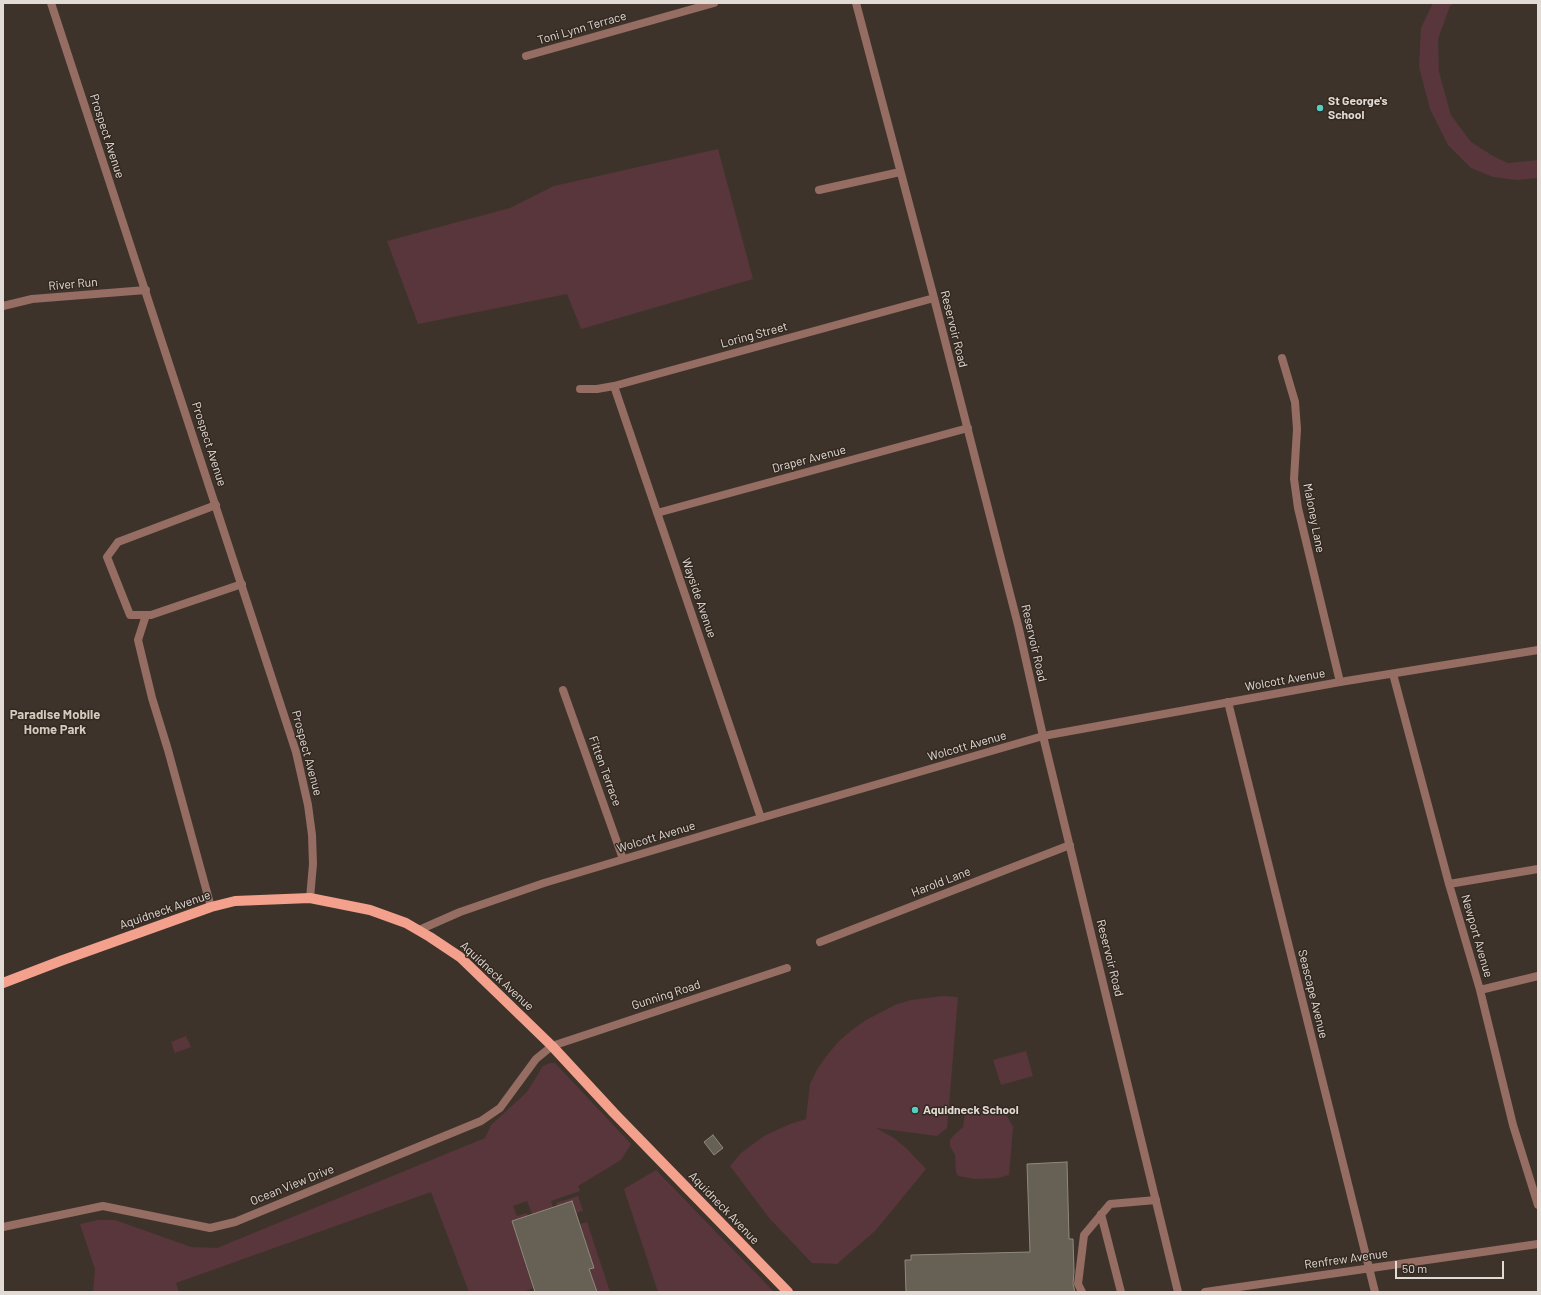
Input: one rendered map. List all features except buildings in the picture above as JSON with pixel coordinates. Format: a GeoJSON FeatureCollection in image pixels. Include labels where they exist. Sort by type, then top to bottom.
{"type":"FeatureCollection","features":[{"type":"Feature","properties":{"kind":"main road","name":"Aquidneck Avenue"},"geometry":{"type":"LineString","coordinates":[[3,983],[211,907],[235,901],[310,898],[370,910],[406,923],[460,956],[552,1046],[614,1113],[788,1292]]}},
{"type":"Feature","properties":{"kind":"street","name":"Prospect Avenue"},"geometry":{"type":"LineString","coordinates":[[51,3],[296,752],[303,779],[312,835],[313,864],[310,898]]}},
{"type":"Feature","properties":{"kind":"street","name":"Toni Lynn Terrace"},"geometry":{"type":"LineString","coordinates":[[526,56],[714,3]]}},
{"type":"Feature","properties":{"kind":"street","name":"Reservoir Road"},"geometry":{"type":"LineString","coordinates":[[856,3],[968,428],[1018,625],[1043,736],[1178,1292]]}},
{"type":"Feature","properties":{"kind":"street"},"geometry":{"type":"LineString","coordinates":[[819,190],[900,172]]}},
{"type":"Feature","properties":{"kind":"street","name":"River Run"},"geometry":{"type":"LineString","coordinates":[[3,306],[32,299],[146,290]]}},
{"type":"Feature","properties":{"kind":"street","name":"Loring Street"},"geometry":{"type":"LineString","coordinates":[[580,389],[597,389],[614,386],[934,298]]}},
{"type":"Feature","properties":{"kind":"street","name":"Maloney Lane"},"geometry":{"type":"LineString","coordinates":[[1282,358],[1295,402],[1297,430],[1294,479],[1298,508],[1340,682]]}},
{"type":"Feature","properties":{"kind":"street","name":"Wayside Avenue"},"geometry":{"type":"LineString","coordinates":[[614,386],[761,818]]}},
{"type":"Feature","properties":{"kind":"street","name":"Draper Avenue"},"geometry":{"type":"LineString","coordinates":[[657,513],[968,428]]}},
{"type":"Feature","properties":{"kind":"street"},"geometry":{"type":"LineString","coordinates":[[216,505],[118,542],[107,557],[130,615],[151,615],[242,584]]}},
{"type":"Feature","properties":{"kind":"street"},"geometry":{"type":"LineString","coordinates":[[146,615],[138,640],[211,907]]}},
{"type":"Feature","properties":{"kind":"street","name":"Wolcott Avenue"},"geometry":{"type":"LineString","coordinates":[[418,930],[460,912],[523,890],[761,818],[1043,736],[1340,682],[1538,650]]}},
{"type":"Feature","properties":{"kind":"street","name":"Newport Avenue"},"geometry":{"type":"LineString","coordinates":[[1393,674],[1449,884],[1480,990],[1513,1125],[1538,1205]]}},
{"type":"Feature","properties":{"kind":"street","name":"Fitten Terrace"},"geometry":{"type":"LineString","coordinates":[[563,690],[623,859]]}},
{"type":"Feature","properties":{"kind":"street","name":"Seascape Avenue"},"geometry":{"type":"LineString","coordinates":[[1228,702],[1375,1292]]}},
{"type":"Feature","properties":{"kind":"street","name":"Harold Lane"},"geometry":{"type":"LineString","coordinates":[[820,942],[1070,845]]}},
{"type":"Feature","properties":{"kind":"street"},"geometry":{"type":"LineString","coordinates":[[1449,884],[1538,869]]}},
{"type":"Feature","properties":{"kind":"street","name":"Gunning Road"},"geometry":{"type":"LineString","coordinates":[[552,1046],[787,968]]}},
{"type":"Feature","properties":{"kind":"street"},"geometry":{"type":"LineString","coordinates":[[1480,990],[1538,976]]}},
{"type":"Feature","properties":{"kind":"street","name":"Ocean View Drive"},"geometry":{"type":"LineString","coordinates":[[3,1227],[103,1206],[210,1228],[235,1222],[481,1121],[500,1108],[536,1059],[552,1046]]}},
{"type":"Feature","properties":{"kind":"street"},"geometry":{"type":"LineString","coordinates":[[1082,1292],[1078,1284],[1084,1235],[1110,1204],[1156,1200]]}},
{"type":"Feature","properties":{"kind":"street"},"geometry":{"type":"LineString","coordinates":[[1102,1214],[1121,1292]]}},
{"type":"Feature","properties":{"kind":"street","name":"Renfrew Avenue"},"geometry":{"type":"LineString","coordinates":[[1205,1292],[1538,1244]]}},
{"type":"Feature","properties":{"kind":"shaded area"},"geometry":{"type":"Polygon","coordinates":[[[1433,3],[1454,3],[1450,6],[1438,39],[1439,72],[1451,115],[1471,142],[1493,156],[1508,163],[1538,160],[1538,178],[1517,180],[1493,177],[1471,168],[1448,145],[1430,109],[1419,67],[1421,28],[1433,3]]]}},
{"type":"Feature","properties":{"kind":"shaded area"},"geometry":{"type":"Polygon","coordinates":[[[718,149],[753,279],[581,329],[567,294],[418,324],[387,241],[510,208],[554,186],[718,149]]]}},
{"type":"Feature","properties":{"kind":"shaded area"},"geometry":{"type":"Polygon","coordinates":[[[943,996],[958,997],[947,1128],[937,1136],[876,1128],[894,1138],[926,1169],[876,1230],[837,1264],[812,1263],[770,1219],[730,1166],[741,1153],[764,1136],[790,1124],[806,1119],[810,1084],[818,1068],[839,1041],[852,1030],[866,1020],[895,1005],[911,1000],[943,996]]]}},
{"type":"Feature","properties":{"kind":"shaded area"},"geometry":{"type":"Polygon","coordinates":[[[186,1036],[191,1047],[175,1053],[171,1042],[186,1036]]]}},
{"type":"Feature","properties":{"kind":"shaded area"},"geometry":{"type":"Polygon","coordinates":[[[1026,1051],[1033,1076],[1001,1085],[993,1060],[1026,1051]]]}},
{"type":"Feature","properties":{"kind":"shaded area"},"geometry":{"type":"Polygon","coordinates":[[[550,1063],[555,1063],[631,1144],[621,1160],[578,1186],[580,1191],[551,1201],[553,1207],[532,1214],[527,1201],[513,1206],[517,1216],[527,1213],[528,1216],[512,1221],[533,1288],[523,1292],[469,1292],[431,1192],[176,1283],[179,1292],[93,1292],[95,1269],[80,1224],[98,1220],[115,1220],[191,1247],[217,1248],[485,1138],[491,1125],[527,1092],[543,1066],[550,1063]]]}},
{"type":"Feature","properties":{"kind":"shaded area"},"geometry":{"type":"Polygon","coordinates":[[[991,1106],[999,1108],[1006,1114],[1013,1127],[1009,1175],[998,1178],[975,1179],[958,1176],[956,1172],[955,1155],[950,1146],[950,1140],[963,1127],[965,1114],[968,1111],[991,1106]]]}},
{"type":"Feature","properties":{"kind":"shaded area"},"geometry":{"type":"Polygon","coordinates":[[[656,1170],[774,1292],[658,1292],[624,1189],[656,1170]]]}},
{"type":"Feature","properties":{"kind":"shaded area"},"geometry":{"type":"Polygon","coordinates":[[[578,1196],[583,1211],[576,1213],[572,1201],[557,1206],[556,1203],[578,1196]]]}},
{"type":"Feature","properties":{"kind":"shaded area"},"geometry":{"type":"Polygon","coordinates":[[[587,1222],[610,1292],[597,1292],[591,1274],[586,1270],[594,1268],[580,1224],[587,1222]]]}},
{"type":"Feature","properties":{"kind":"place","name":"St George's School"},"geometry":{"type":"Point","coordinates":[1320,108]}},
{"type":"Feature","properties":{"kind":"place","name":"Aquidneck School"},"geometry":{"type":"Point","coordinates":[915,1110]}},
{"type":"Feature","properties":{"kind":"district","name":"Paradise Mobile Home Park"},"geometry":{"type":"Point","coordinates":[55,722]}}]}
